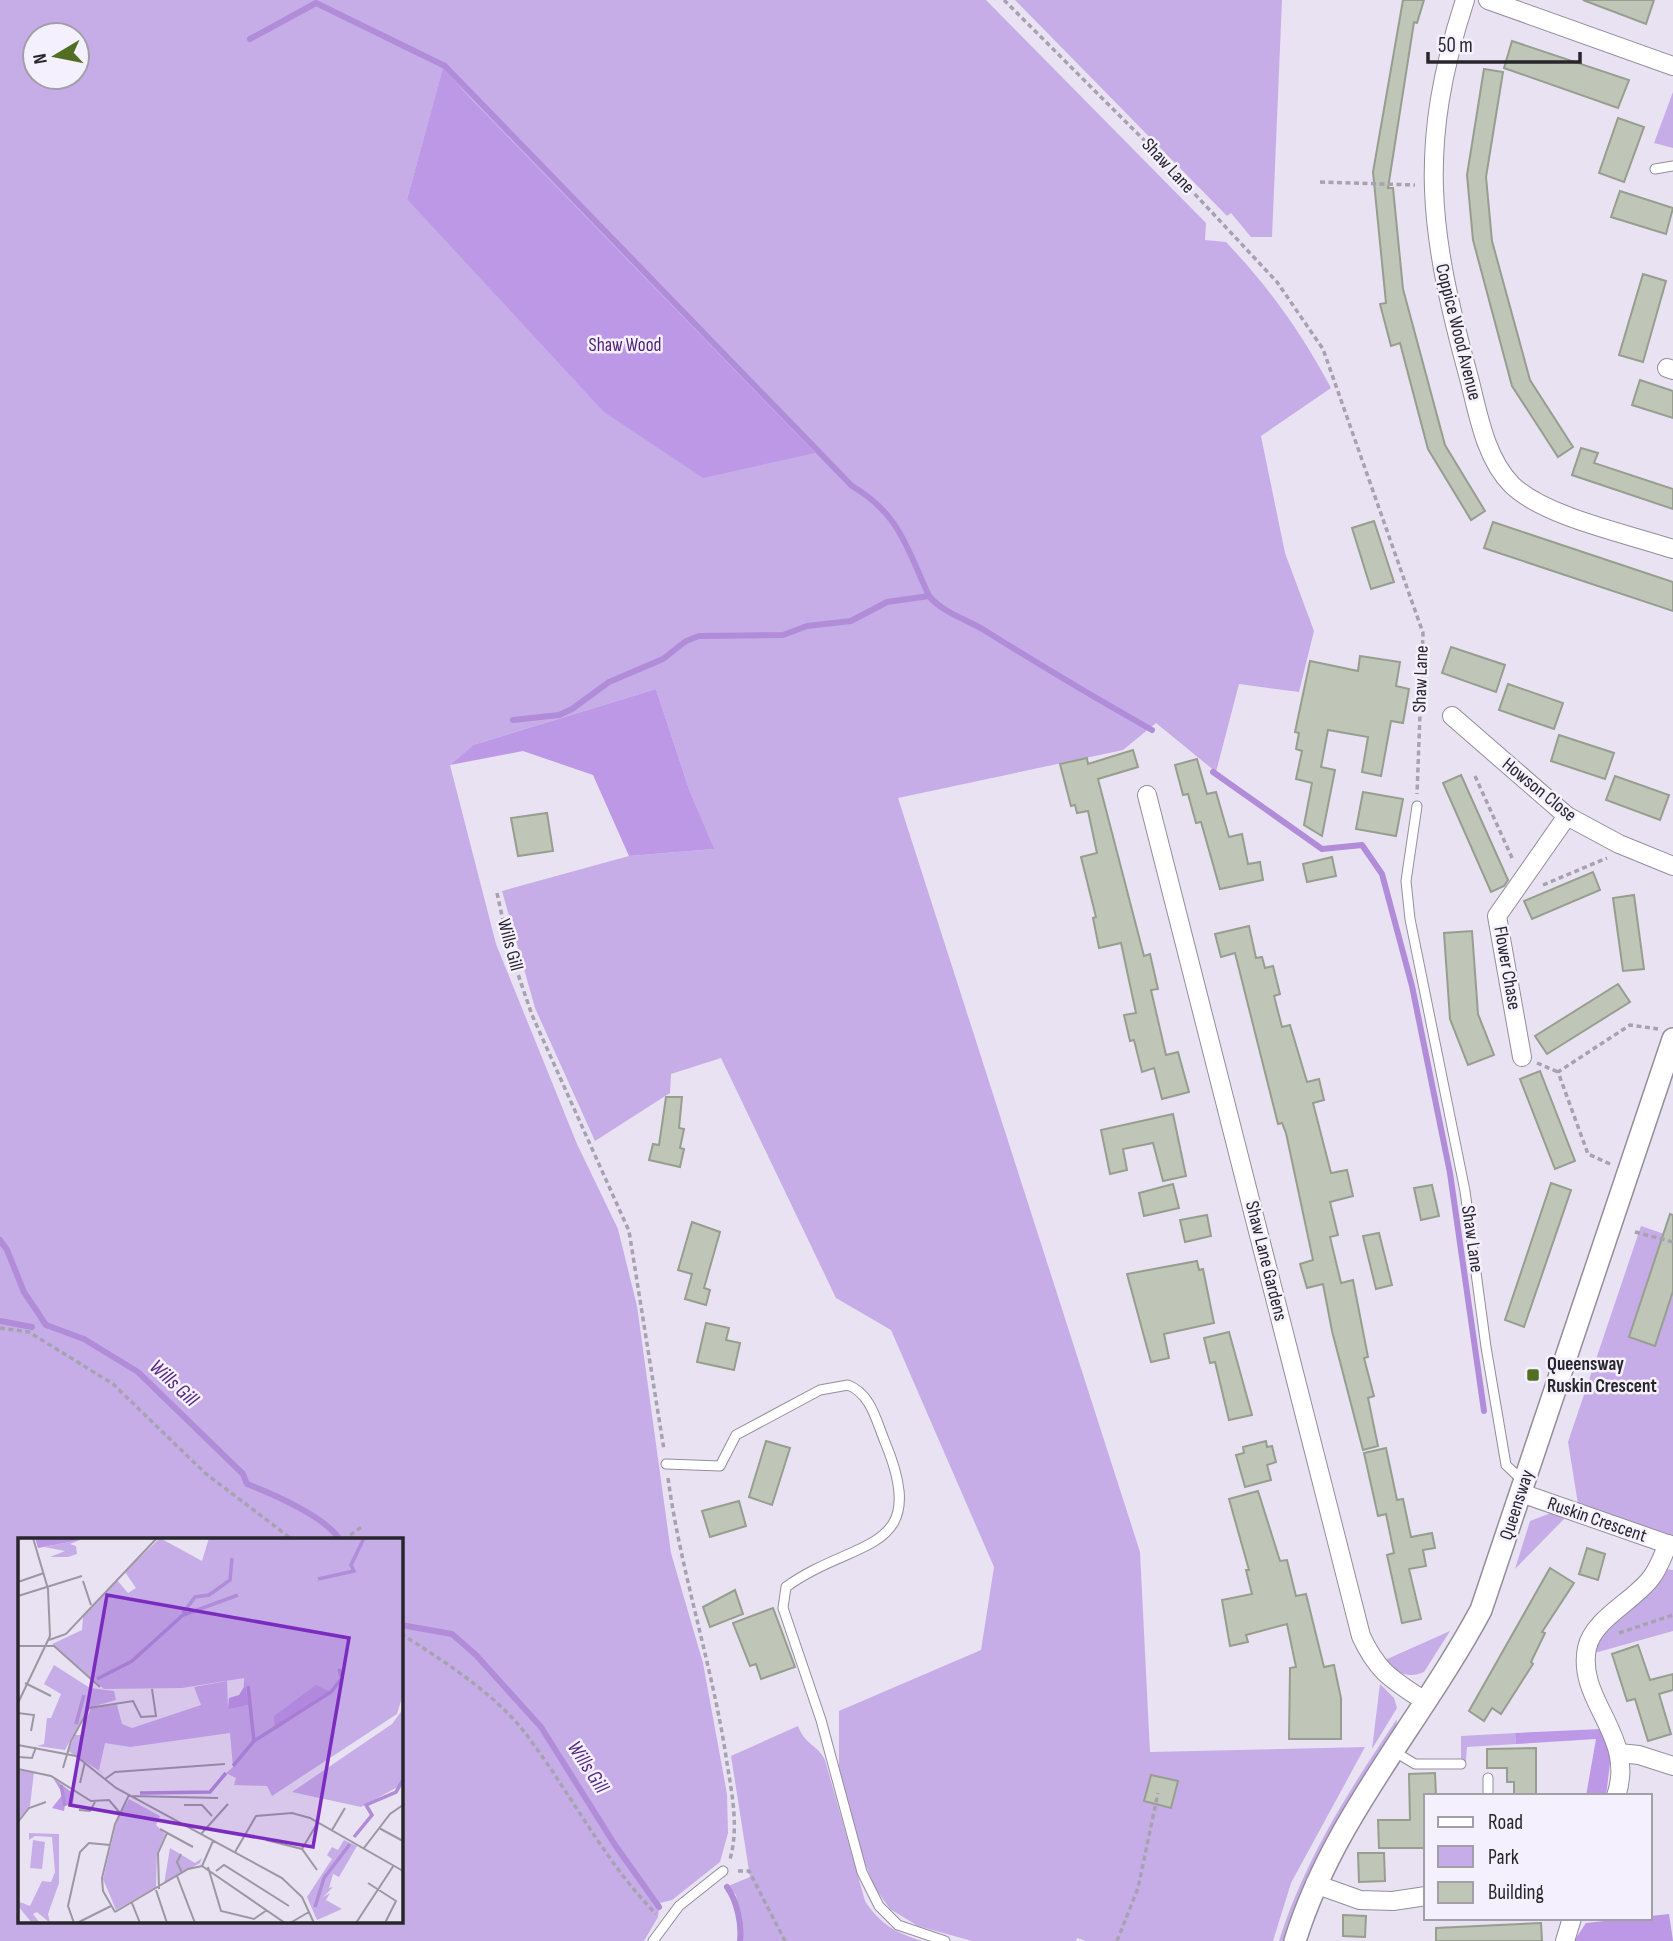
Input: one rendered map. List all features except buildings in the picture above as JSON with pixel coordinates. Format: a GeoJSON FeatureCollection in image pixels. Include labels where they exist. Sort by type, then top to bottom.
{"type":"FeatureCollection","features":[{"type":"Feature","properties":{"kind":"street","name":"Coppice Wood Avenue"},"geometry":{"type":"LineString","coordinates":[[1465,0],[1446,58],[1437,108],[1433,211],[1445,287],[1487,444],[1511,484],[1538,504],[1673,549]]}},
{"type":"Feature","properties":{"kind":"street"},"geometry":{"type":"LineString","coordinates":[[1488,0],[1673,66]]}},
{"type":"Feature","properties":{"kind":"street","name":"Howson Close"},"geometry":{"type":"LineString","coordinates":[[1452,716],[1567,816],[1673,866]]}},
{"type":"Feature","properties":{"kind":"street","name":"Shaw Lane Gardens"},"geometry":{"type":"LineString","coordinates":[[1147,795],[1361,1636],[1373,1662],[1394,1681],[1426,1702]]}},
{"type":"Feature","properties":{"kind":"street","name":"Flower Chase"},"geometry":{"type":"LineString","coordinates":[[1522,1057],[1497,916],[1567,816]]}},
{"type":"Feature","properties":{"kind":"street","name":"Queensway"},"geometry":{"type":"LineString","coordinates":[[1295,1941],[1315,1884],[1337,1839],[1426,1702],[1481,1609],[1629,1169],[1667,1035]]}},
{"type":"Feature","properties":{"kind":"street","name":"Ruskin Crescent"},"geometry":{"type":"LineString","coordinates":[[1523,1488],[1671,1545]]}},
{"type":"Feature","properties":{"kind":"street"},"geometry":{"type":"LineString","coordinates":[[1616,1794],[1621,1776],[1617,1740],[1590,1685],[1584,1665],[1587,1644],[1599,1628],[1651,1577],[1671,1545]]}},
{"type":"Feature","properties":{"kind":"street"},"geometry":{"type":"LineString","coordinates":[[1619,1754],[1639,1755],[1673,1766]]}},
{"type":"Feature","properties":{"kind":"street"},"geometry":{"type":"LineString","coordinates":[[1315,1884],[1360,1900],[1393,1901],[1424,1896]]}},
{"type":"Feature","properties":{"kind":"street"},"geometry":{"type":"LineString","coordinates":[[1565,1941],[1571,1920]]}},
{"type":"Feature","properties":{"kind":"lane"},"geometry":{"type":"LineString","coordinates":[[1656,169],[1673,166]]}},
{"type":"Feature","properties":{"kind":"lane","name":"Shaw Lane"},"geometry":{"type":"LineString","coordinates":[[1417,806],[1406,881],[1410,919],[1465,1191],[1486,1347],[1506,1465],[1523,1488]]}},
{"type":"Feature","properties":{"kind":"lane"},"geometry":{"type":"LineString","coordinates":[[666,1464],[720,1465],[736,1435],[835,1385],[848,1385],[866,1396],[897,1472],[901,1493],[898,1513],[881,1538],[786,1587],[783,1608],[821,1720],[862,1872],[879,1906],[898,1925],[945,1941]]}},
{"type":"Feature","properties":{"kind":"lane"},"geometry":{"type":"LineString","coordinates":[[1393,1751],[1415,1764],[1461,1764]]}},
{"type":"Feature","properties":{"kind":"lane"},"geometry":{"type":"LineString","coordinates":[[1488,1778],[1488,1794]]}},
{"type":"Feature","properties":{"kind":"lane"},"geometry":{"type":"LineString","coordinates":[[653,1941],[680,1906],[723,1871]]}},
{"type":"Feature","properties":{"kind":"path","name":"Shaw Lane"},"geometry":{"type":"LineString","coordinates":[[1004,0],[1148,144],[1277,282],[1323,349],[1423,633],[1417,806]]}},
{"type":"Feature","properties":{"kind":"path"},"geometry":{"type":"LineString","coordinates":[[1320,182],[1415,185]]}},
{"type":"Feature","properties":{"kind":"path"},"geometry":{"type":"LineString","coordinates":[[1475,776],[1522,880],[1534,889],[1631,848]]}},
{"type":"Feature","properties":{"kind":"path","name":"Wills Gill"},"geometry":{"type":"LineString","coordinates":[[497,893],[509,948],[531,1015],[629,1231],[673,1514],[711,1671],[732,1792],[734,1841],[723,1871]]}},
{"type":"Feature","properties":{"kind":"path"},"geometry":{"type":"LineString","coordinates":[[1629,1169],[1588,1154],[1558,1072],[1630,1025],[1638,1024],[1667,1035]]}},
{"type":"Feature","properties":{"kind":"path"},"geometry":{"type":"LineString","coordinates":[[1635,1231],[1673,1242]]}},
{"type":"Feature","properties":{"kind":"path"},"geometry":{"type":"LineString","coordinates":[[0,1328],[29,1332],[113,1384],[205,1473],[290,1538]]}},
{"type":"Feature","properties":{"kind":"path"},"geometry":{"type":"LineString","coordinates":[[347,1538],[363,1526]]}},
{"type":"Feature","properties":{"kind":"path"},"geometry":{"type":"LineString","coordinates":[[1587,1644],[1673,1615]]}},
{"type":"Feature","properties":{"kind":"path"},"geometry":{"type":"LineString","coordinates":[[402,1635],[474,1686],[521,1728],[593,1836],[642,1900],[665,1923]]}},
{"type":"Feature","properties":{"kind":"path"},"geometry":{"type":"LineString","coordinates":[[1117,1941],[1138,1888],[1158,1793]]}},
{"type":"Feature","properties":{"kind":"path"},"geometry":{"type":"LineString","coordinates":[[723,1871],[749,1871],[785,1941]]}},
{"type":"Feature","properties":{"kind":"green space"},"geometry":{"type":"Polygon","coordinates":[[[0,0],[986,0],[1206,223],[1205,240],[1226,242],[1242,259],[1284,312],[1331,388],[1261,436],[1285,553],[1314,631],[1299,692],[1239,684],[1216,772],[1156,723],[1123,750],[898,798],[1140,1552],[1150,1752],[1365,1747],[1291,1883],[1273,1941],[1086,1941],[1077,1938],[1076,1941],[972,1941],[918,1926],[890,1909],[875,1888],[863,1858],[839,1767],[839,1711],[981,1650],[994,1567],[891,1330],[836,1298],[721,1058],[671,1074],[670,1093],[595,1141],[535,1008],[502,891],[629,856],[713,849],[690,792],[656,689],[473,745],[450,765],[496,944],[577,1144],[618,1229],[637,1306],[671,1553],[703,1663],[727,1794],[728,1833],[720,1862],[672,1900],[660,1903],[658,1917],[644,1941],[0,1941],[0,0]],[[443,69],[407,199],[814,453],[443,69]]]}},
{"type":"Feature","properties":{"kind":"green space"},"geometry":{"type":"Polygon","coordinates":[[[1015,0],[1282,0],[1272,237],[1251,237],[1231,213],[1227,216],[1015,0]]]}},
{"type":"Feature","properties":{"kind":"green space","name":"Shaw Wood"},"geometry":{"type":"Polygon","coordinates":[[[443,68],[815,453],[703,478],[604,412],[407,199],[443,68]]]}},
{"type":"Feature","properties":{"kind":"green space"},"geometry":{"type":"Polygon","coordinates":[[[1673,92],[1673,148],[1654,143],[1673,92]]]}},
{"type":"Feature","properties":{"kind":"green space"},"geometry":{"type":"Polygon","coordinates":[[[656,689],[690,792],[714,849],[629,856],[593,775],[523,751],[450,765],[473,745],[656,689]]]}},
{"type":"Feature","properties":{"kind":"green space"},"geometry":{"type":"Polygon","coordinates":[[[1641,1226],[1673,1237],[1673,1537],[1578,1504],[1568,1442],[1641,1226]]]}},
{"type":"Feature","properties":{"kind":"green space"},"geometry":{"type":"Polygon","coordinates":[[[1551,1513],[1564,1519],[1515,1569],[1530,1521],[1551,1513]]]}},
{"type":"Feature","properties":{"kind":"green space"},"geometry":{"type":"Polygon","coordinates":[[[1666,1569],[1673,1570],[1673,1631],[1591,1654],[1608,1627],[1652,1591],[1666,1569]]]}},
{"type":"Feature","properties":{"kind":"green space"},"geometry":{"type":"Polygon","coordinates":[[[1450,1631],[1424,1672],[1402,1674],[1385,1660],[1450,1631]]]}},
{"type":"Feature","properties":{"kind":"green space"},"geometry":{"type":"Polygon","coordinates":[[[1380,1684],[1394,1698],[1397,1708],[1372,1749],[1380,1684]]]}},
{"type":"Feature","properties":{"kind":"green space"},"geometry":{"type":"Polygon","coordinates":[[[1397,1719],[1396,1727],[1346,1804],[1317,1856],[1283,1941],[1279,1941],[1315,1853],[1362,1772],[1397,1719]]]}},
{"type":"Feature","properties":{"kind":"green space"},"geometry":{"type":"Polygon","coordinates":[[[798,1726],[804,1737],[825,1760],[865,1901],[889,1927],[922,1941],[743,1941],[736,1895],[728,1886],[750,1877],[731,1756],[798,1726]]]}},
{"type":"Feature","properties":{"kind":"green space"},"geometry":{"type":"Polygon","coordinates":[[[1601,1729],[1611,1755],[1606,1794],[1586,1794],[1596,1739],[1516,1744],[1515,1733],[1601,1729]]]}},
{"type":"Feature","properties":{"kind":"green space"},"geometry":{"type":"Polygon","coordinates":[[[1515,1733],[1516,1744],[1467,1747],[1466,1761],[1461,1760],[1461,1736],[1515,1733]]]}},
{"type":"Feature","properties":{"kind":"green space"},"geometry":{"type":"Polygon","coordinates":[[[1669,1914],[1673,1941],[1574,1941],[1586,1923],[1652,1920],[1652,1916],[1669,1914]]]}},
{"type":"Feature","properties":{"kind":"waterway"},"geometry":{"type":"LineString","coordinates":[[250,39],[316,3],[445,66],[852,486],[881,508],[908,548],[929,596]]}},
{"type":"Feature","properties":{"kind":"waterway"},"geometry":{"type":"LineString","coordinates":[[513,720],[559,715],[572,709],[609,682],[663,659],[686,641],[699,636],[783,635],[807,626],[851,621],[887,602],[929,596],[948,611],[1152,730]]}},
{"type":"Feature","properties":{"kind":"waterway"},"geometry":{"type":"LineString","coordinates":[[1213,772],[1322,849],[1362,845],[1382,874],[1412,986],[1450,1173],[1484,1411]]}},
{"type":"Feature","properties":{"kind":"waterway","name":"Wills Gill"},"geometry":{"type":"LineString","coordinates":[[0,1240],[7,1250],[24,1292],[46,1325],[84,1339],[138,1372],[243,1474],[247,1484],[311,1515],[338,1538]]}},
{"type":"Feature","properties":{"kind":"waterway","name":"Wills Gill"},"geometry":{"type":"LineString","coordinates":[[0,1321],[32,1327]]}},
{"type":"Feature","properties":{"kind":"waterway","name":"Wills Gill"},"geometry":{"type":"LineString","coordinates":[[402,1625],[452,1634],[476,1655],[541,1727],[615,1845],[659,1907]]}},
{"type":"Feature","properties":{"kind":"waterway","name":"Wills Gill"},"geometry":{"type":"LineString","coordinates":[[727,1887],[738,1913],[740,1941]]}},
{"type":"Feature","properties":{"kind":"place","name":"Queensway Ruskin Crescent"},"geometry":{"type":"Point","coordinates":[1533,1375]}}]}
